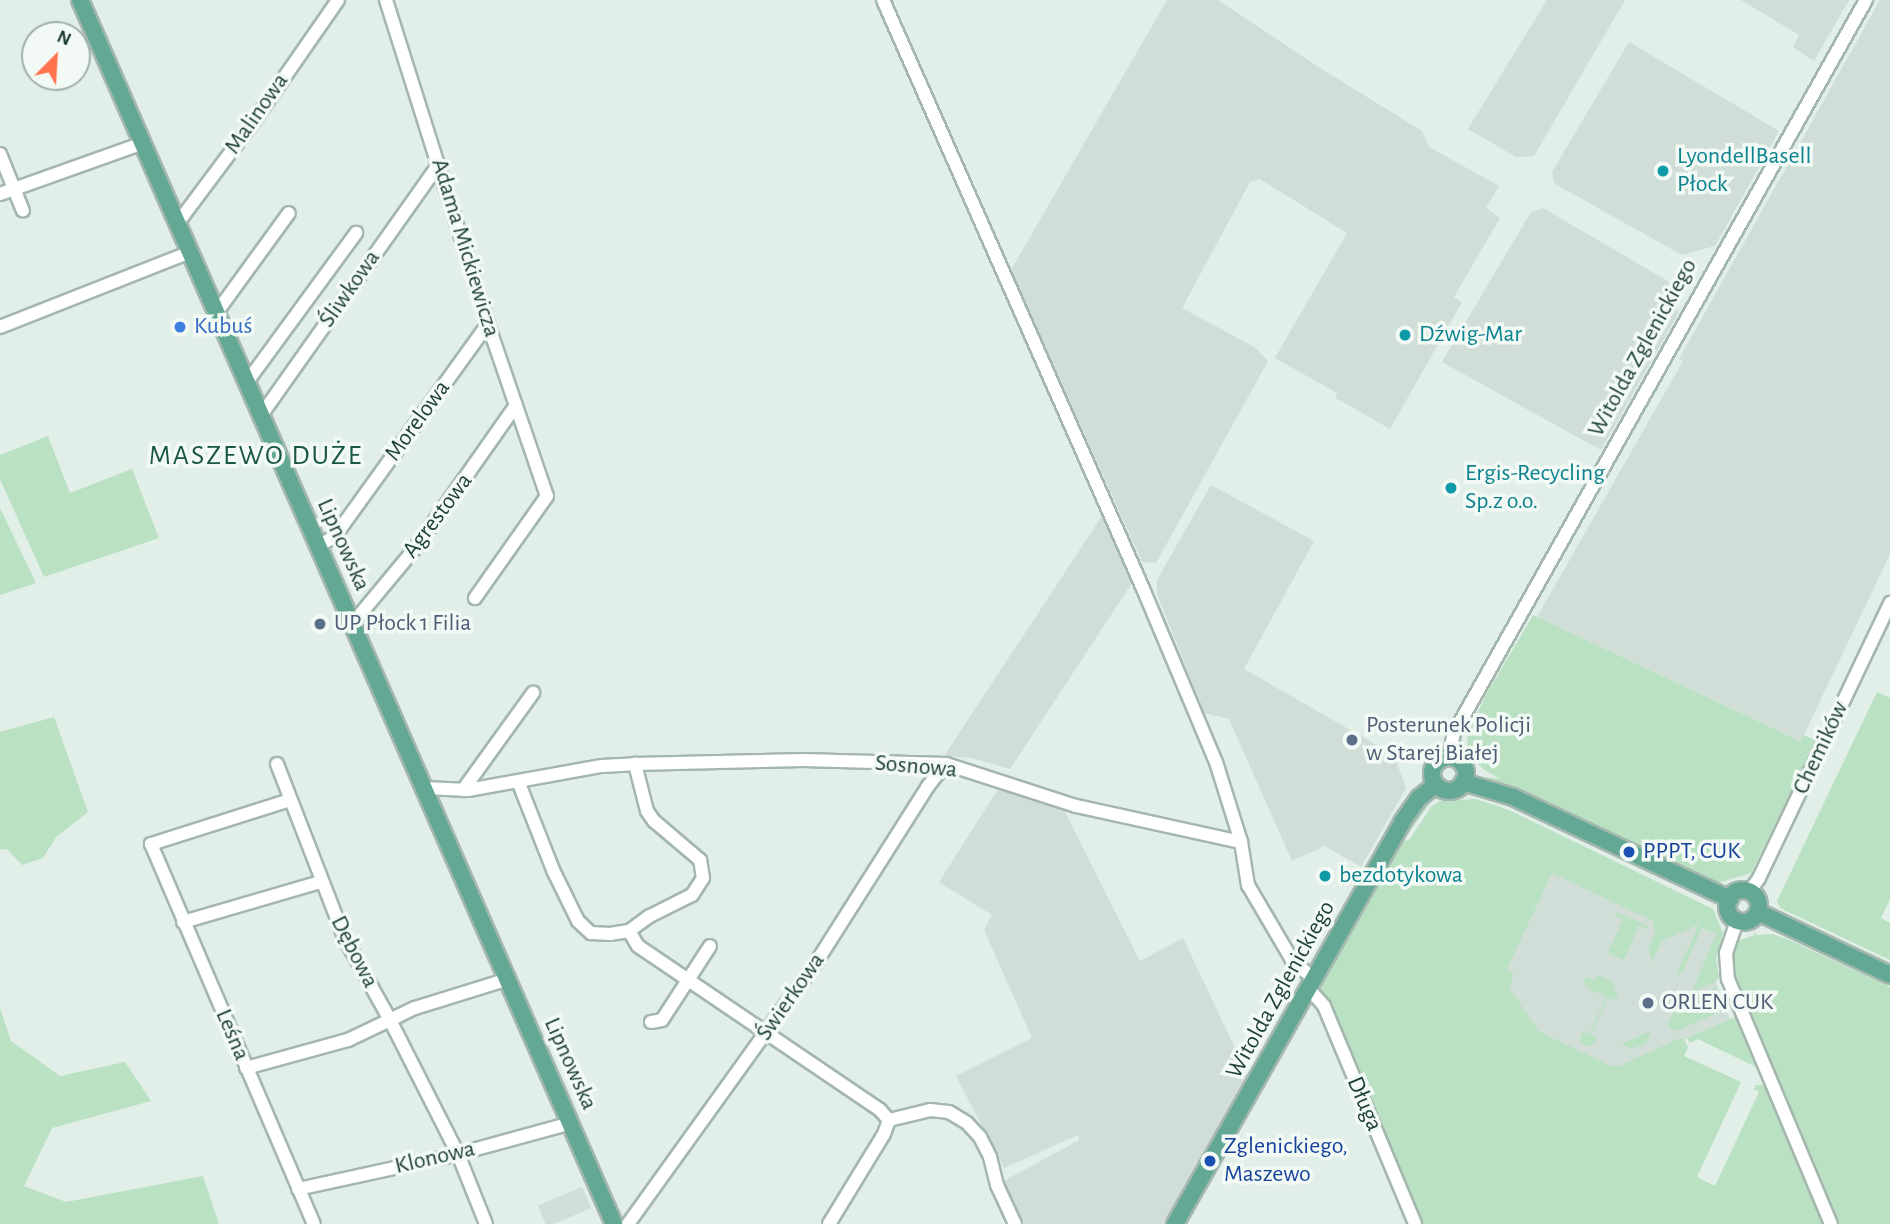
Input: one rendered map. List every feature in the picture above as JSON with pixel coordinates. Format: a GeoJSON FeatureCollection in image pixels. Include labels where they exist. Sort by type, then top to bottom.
{"type":"FeatureCollection","features":[{"type":"Feature","properties":{"kind":"main road","name":"Lipnowska"},"geometry":{"type":"LineString","coordinates":[[85,2],[190,252],[614,1224]]}},
{"type":"Feature","properties":{"kind":"main road"},"geometry":{"type":"LineString","coordinates":[[1450,758],[1458,761],[1464,768],[1463,782],[1457,789],[1448,791],[1435,785],[1434,766],[1450,758]]}},
{"type":"Feature","properties":{"kind":"main road"},"geometry":{"type":"LineString","coordinates":[[1463,782],[1513,797],[1730,899]]}},
{"type":"Feature","properties":{"kind":"main road","name":"Witolda Zglenickiego"},"geometry":{"type":"LineString","coordinates":[[1175,1224],[1402,822],[1419,798],[1435,785]]}},
{"type":"Feature","properties":{"kind":"main road"},"geometry":{"type":"LineString","coordinates":[[1738,892],[1749,892],[1757,898],[1758,912],[1747,922],[1737,921],[1728,909],[1730,899],[1738,892]]}},
{"type":"Feature","properties":{"kind":"main road"},"geometry":{"type":"LineString","coordinates":[[1758,912],[1890,975]]}},
{"type":"Feature","properties":{"kind":"street","name":"Adama Mickiewicza"},"geometry":{"type":"LineString","coordinates":[[386,0],[488,324],[547,496],[475,598]]}},
{"type":"Feature","properties":{"kind":"street"},"geometry":{"type":"LineString","coordinates":[[883,0],[1144,591],[1216,762],[1241,842],[1248,885],[1292,960],[1311,983]]}},
{"type":"Feature","properties":{"kind":"street","name":"Witolda Zglenickiego"},"geometry":{"type":"LineString","coordinates":[[1450,758],[1454,733],[1866,0]]}},
{"type":"Feature","properties":{"kind":"street","name":"Malinowa"},"geometry":{"type":"LineString","coordinates":[[176,219],[183,216],[254,121],[332,2]]}},
{"type":"Feature","properties":{"kind":"street"},"geometry":{"type":"LineString","coordinates":[[0,194],[143,142]]}},
{"type":"Feature","properties":{"kind":"street"},"geometry":{"type":"LineString","coordinates":[[0,155],[23,211]]}},
{"type":"Feature","properties":{"kind":"street","name":"Śliwkowa"},"geometry":{"type":"LineString","coordinates":[[262,414],[439,164]]}},
{"type":"Feature","properties":{"kind":"street"},"geometry":{"type":"LineString","coordinates":[[217,312],[289,213]]}},
{"type":"Feature","properties":{"kind":"street"},"geometry":{"type":"LineString","coordinates":[[247,382],[356,233]]}},
{"type":"Feature","properties":{"kind":"street"},"geometry":{"type":"LineString","coordinates":[[0,327],[190,252]]}},
{"type":"Feature","properties":{"kind":"street","name":"Morelowa"},"geometry":{"type":"LineString","coordinates":[[319,545],[335,536],[488,324]]}},
{"type":"Feature","properties":{"kind":"street","name":"Agrestowa"},"geometry":{"type":"LineString","coordinates":[[353,623],[417,546],[516,405]]}},
{"type":"Feature","properties":{"kind":"street","name":"Chemików"},"geometry":{"type":"LineString","coordinates":[[1749,892],[1759,878],[1890,603]]}},
{"type":"Feature","properties":{"kind":"street"},"geometry":{"type":"LineString","coordinates":[[463,790],[533,693]]}},
{"type":"Feature","properties":{"kind":"street","name":"Sosnowa"},"geometry":{"type":"LineString","coordinates":[[425,788],[463,790],[602,766],[635,764],[803,760],[946,764],[1076,806],[1241,842]]}},
{"type":"Feature","properties":{"kind":"street","name":"Dębowa"},"geometry":{"type":"LineString","coordinates":[[277,764],[345,939],[390,1020],[458,1154]]}},
{"type":"Feature","properties":{"kind":"street"},"geometry":{"type":"LineString","coordinates":[[518,781],[553,870],[578,921],[591,933],[610,934],[629,931],[650,916],[692,895],[703,878],[700,860],[654,821],[647,811],[635,764]]}},
{"type":"Feature","properties":{"kind":"street","name":"Świerkowa"},"geometry":{"type":"LineString","coordinates":[[628,1224],[819,958],[928,786],[946,764]]}},
{"type":"Feature","properties":{"kind":"street","name":"Leśna"},"geometry":{"type":"LineString","coordinates":[[290,800],[151,845],[314,1224]]}},
{"type":"Feature","properties":{"kind":"street"},"geometry":{"type":"LineString","coordinates":[[183,922],[321,882]]}},
{"type":"Feature","properties":{"kind":"street"},"geometry":{"type":"LineString","coordinates":[[1737,921],[1725,964],[1740,1007],[1831,1224]]}},
{"type":"Feature","properties":{"kind":"street"},"geometry":{"type":"LineString","coordinates":[[629,931],[638,946],[880,1110],[889,1120]]}},
{"type":"Feature","properties":{"kind":"street"},"geometry":{"type":"LineString","coordinates":[[651,1022],[662,1020],[710,946]]}},
{"type":"Feature","properties":{"kind":"street"},"geometry":{"type":"LineString","coordinates":[[246,1068],[348,1040],[415,1008],[508,979]]}},
{"type":"Feature","properties":{"kind":"street","name":"Długa"},"geometry":{"type":"LineString","coordinates":[[1311,983],[1324,1006],[1415,1224]]}},
{"type":"Feature","properties":{"kind":"street"},"geometry":{"type":"LineString","coordinates":[[889,1120],[930,1110],[949,1112],[967,1123],[980,1137],[990,1157],[997,1185],[1015,1224]]}},
{"type":"Feature","properties":{"kind":"street"},"geometry":{"type":"LineString","coordinates":[[829,1224],[884,1134],[889,1120]]}},
{"type":"Feature","properties":{"kind":"street","name":"Klonowa"},"geometry":{"type":"LineString","coordinates":[[298,1189],[458,1154],[571,1123]]}},
{"type":"Feature","properties":{"kind":"street"},"geometry":{"type":"LineString","coordinates":[[458,1154],[486,1224]]}},
{"type":"Feature","properties":{"kind":"shaded area"},"geometry":{"type":"Polygon","coordinates":[[[1167,0],[1218,0],[1320,68],[1422,131],[1429,147],[1499,186],[1486,208],[1500,218],[1454,297],[1462,302],[1390,429],[1336,398],[1337,393],[1275,358],[1347,233],[1260,179],[1250,182],[1182,308],[1256,348],[1268,361],[1156,563],[1142,562],[1011,270],[1167,0]]]}},
{"type":"Feature","properties":{"kind":"shaded area"},"geometry":{"type":"Polygon","coordinates":[[[1547,0],[1625,0],[1534,156],[1516,157],[1468,129],[1547,0]]]}},
{"type":"Feature","properties":{"kind":"shaded area"},"geometry":{"type":"Polygon","coordinates":[[[1741,0],[1849,0],[1814,61],[1793,47],[1799,35],[1741,0]]]}},
{"type":"Feature","properties":{"kind":"shaded area"},"geometry":{"type":"Polygon","coordinates":[[[1880,0],[1890,0],[1890,554],[1801,741],[1537,617],[1683,361],[1679,359],[1880,0]]]}},
{"type":"Feature","properties":{"kind":"shaded area"},"geometry":{"type":"Polygon","coordinates":[[[1629,42],[1779,131],[1715,246],[1682,255],[1555,184],[1552,172],[1629,42]]]}},
{"type":"Feature","properties":{"kind":"shaded area"},"geometry":{"type":"Polygon","coordinates":[[[1543,208],[1671,283],[1678,314],[1601,450],[1442,362],[1531,212],[1543,208]]]}},
{"type":"Feature","properties":{"kind":"shaded area"},"geometry":{"type":"Polygon","coordinates":[[[1211,485],[1314,541],[1244,669],[1394,755],[1406,788],[1361,867],[1325,846],[1292,861],[1229,719],[1204,713],[1157,594],[1157,580],[1211,485]]]}},
{"type":"Feature","properties":{"kind":"shaded area"},"geometry":{"type":"Polygon","coordinates":[[[1102,516],[1134,580],[1010,769],[972,758],[944,756],[1102,516]]]}},
{"type":"Feature","properties":{"kind":"shaded area"},"geometry":{"type":"Polygon","coordinates":[[[1000,786],[1062,806],[1140,961],[1183,938],[1249,1078],[1167,1224],[1024,1224],[1004,1181],[1079,1140],[1078,1135],[1004,1168],[956,1076],[1032,1038],[984,930],[992,915],[939,882],[1000,786]]]}},
{"type":"Feature","properties":{"kind":"shaded area"},"geometry":{"type":"Polygon","coordinates":[[[1546,832],[1720,934],[1708,962],[1730,1019],[1616,1070],[1534,1032],[1486,960],[1546,832]]]}},
{"type":"Feature","properties":{"kind":"shaded area"},"geometry":{"type":"Polygon","coordinates":[[[582,1187],[591,1208],[554,1224],[546,1224],[538,1206],[582,1187]]]}},
{"type":"Feature","properties":{"kind":"green space"},"geometry":{"type":"Polygon","coordinates":[[[48,436],[70,493],[132,469],[159,538],[44,577],[0,479],[0,455],[48,436]]]}},
{"type":"Feature","properties":{"kind":"green space"},"geometry":{"type":"Polygon","coordinates":[[[0,508],[36,583],[0,595],[0,508]]]}},
{"type":"Feature","properties":{"kind":"green space"},"geometry":{"type":"Polygon","coordinates":[[[1533,615],[1800,741],[1804,735],[1815,740],[1801,771],[1798,770],[1798,777],[1751,873],[1715,884],[1485,777],[1500,779],[1483,769],[1474,759],[1467,748],[1468,733],[1486,695],[1533,615]]]}},
{"type":"Feature","properties":{"kind":"green space"},"geometry":{"type":"Polygon","coordinates":[[[1877,692],[1890,698],[1890,899],[1881,918],[1890,923],[1890,960],[1780,908],[1777,901],[1877,692]]]}},
{"type":"Feature","properties":{"kind":"green space"},"geometry":{"type":"Polygon","coordinates":[[[54,717],[88,812],[56,837],[43,858],[22,865],[7,849],[0,850],[0,732],[54,717]]]}},
{"type":"Feature","properties":{"kind":"green space"},"geometry":{"type":"Polygon","coordinates":[[[1463,725],[1461,746],[1476,774],[1469,771],[1458,753],[1457,746],[1463,725]]]}},
{"type":"Feature","properties":{"kind":"green space"},"geometry":{"type":"Polygon","coordinates":[[[1471,789],[1469,792],[1432,800],[1408,834],[1401,835],[1429,798],[1436,794],[1451,795],[1471,789]]]}},
{"type":"Feature","properties":{"kind":"green space"},"geometry":{"type":"Polygon","coordinates":[[[1476,799],[1509,810],[1713,909],[1723,933],[1716,959],[1719,976],[1716,982],[1692,992],[1716,934],[1702,928],[1682,973],[1676,975],[1699,924],[1662,941],[1652,962],[1648,950],[1655,933],[1653,921],[1552,873],[1507,969],[1513,972],[1510,989],[1538,1031],[1611,1066],[1619,1066],[1683,1037],[1688,1047],[1684,1056],[1741,1082],[1697,1177],[1715,1186],[1759,1092],[1754,1089],[1756,1085],[1766,1085],[1827,1224],[1419,1224],[1319,985],[1400,841],[1409,840],[1432,806],[1440,801],[1476,799]]]}},
{"type":"Feature","properties":{"kind":"green space"},"geometry":{"type":"Polygon","coordinates":[[[1616,912],[1648,926],[1647,929],[1639,926],[1624,960],[1608,953],[1623,919],[1615,915],[1616,912]]]}},
{"type":"Feature","properties":{"kind":"green space"},"geometry":{"type":"Polygon","coordinates":[[[1783,913],[1890,963],[1888,966],[1781,917],[1783,913]]]}},
{"type":"Feature","properties":{"kind":"green space"},"geometry":{"type":"Polygon","coordinates":[[[1754,932],[1757,935],[1773,934],[1789,940],[1890,987],[1890,1224],[1834,1224],[1734,982],[1732,955],[1737,941],[1755,935],[1754,932]]]}},
{"type":"Feature","properties":{"kind":"green space"},"geometry":{"type":"Polygon","coordinates":[[[1598,975],[1615,983],[1612,989],[1618,992],[1615,1000],[1608,998],[1591,1035],[1597,1038],[1590,1047],[1581,1042],[1580,1038],[1583,1032],[1589,1034],[1607,997],[1588,988],[1584,982],[1586,977],[1595,981],[1598,975]]]}},
{"type":"Feature","properties":{"kind":"green space"},"geometry":{"type":"Polygon","coordinates":[[[1717,987],[1726,1009],[1679,1030],[1670,1029],[1668,1023],[1675,1009],[1681,1012],[1688,1000],[1717,987]]]}},
{"type":"Feature","properties":{"kind":"green space"},"geometry":{"type":"Polygon","coordinates":[[[0,1008],[11,1041],[60,1076],[125,1062],[151,1101],[52,1128],[24,1186],[66,1202],[203,1176],[219,1224],[0,1224],[0,1008]]]}},
{"type":"Feature","properties":{"kind":"green space"},"geometry":{"type":"Polygon","coordinates":[[[1735,1017],[1756,1067],[1698,1039],[1690,1043],[1687,1038],[1735,1017]]]}},
{"type":"Feature","properties":{"kind":"green space"},"geometry":{"type":"Polygon","coordinates":[[[1651,1031],[1646,1043],[1631,1049],[1621,1044],[1651,1031]]]}},
{"type":"Feature","properties":{"kind":"place","name":"LyondellBasell Płock"},"geometry":{"type":"Point","coordinates":[1663,171]}},
{"type":"Feature","properties":{"kind":"place","name":"Kubuś"},"geometry":{"type":"Point","coordinates":[180,327]}},
{"type":"Feature","properties":{"kind":"place","name":"Dźwig-Mar"},"geometry":{"type":"Point","coordinates":[1405,335]}},
{"type":"Feature","properties":{"kind":"place","name":"Ergis-Recycling Sp.z o.o."},"geometry":{"type":"Point","coordinates":[1451,488]}},
{"type":"Feature","properties":{"kind":"place","name":"UP Płock 1 Filia"},"geometry":{"type":"Point","coordinates":[320,624]}},
{"type":"Feature","properties":{"kind":"place","name":"Posterunek Policji w Starej Białej"},"geometry":{"type":"Point","coordinates":[1352,740]}},
{"type":"Feature","properties":{"kind":"place","name":"PPPT, CUK"},"geometry":{"type":"Point","coordinates":[1629,852]}},
{"type":"Feature","properties":{"kind":"place","name":"bezdotykowa"},"geometry":{"type":"Point","coordinates":[1325,876]}},
{"type":"Feature","properties":{"kind":"place","name":"ORLEN CUK"},"geometry":{"type":"Point","coordinates":[1648,1003]}},
{"type":"Feature","properties":{"kind":"place","name":"Zglenickiego, Maszewo"},"geometry":{"type":"Point","coordinates":[1210,1161]}},
{"type":"Feature","properties":{"kind":"district","name":"MASZEWO DUŻE"},"geometry":{"type":"Point","coordinates":[256,456]}}]}
